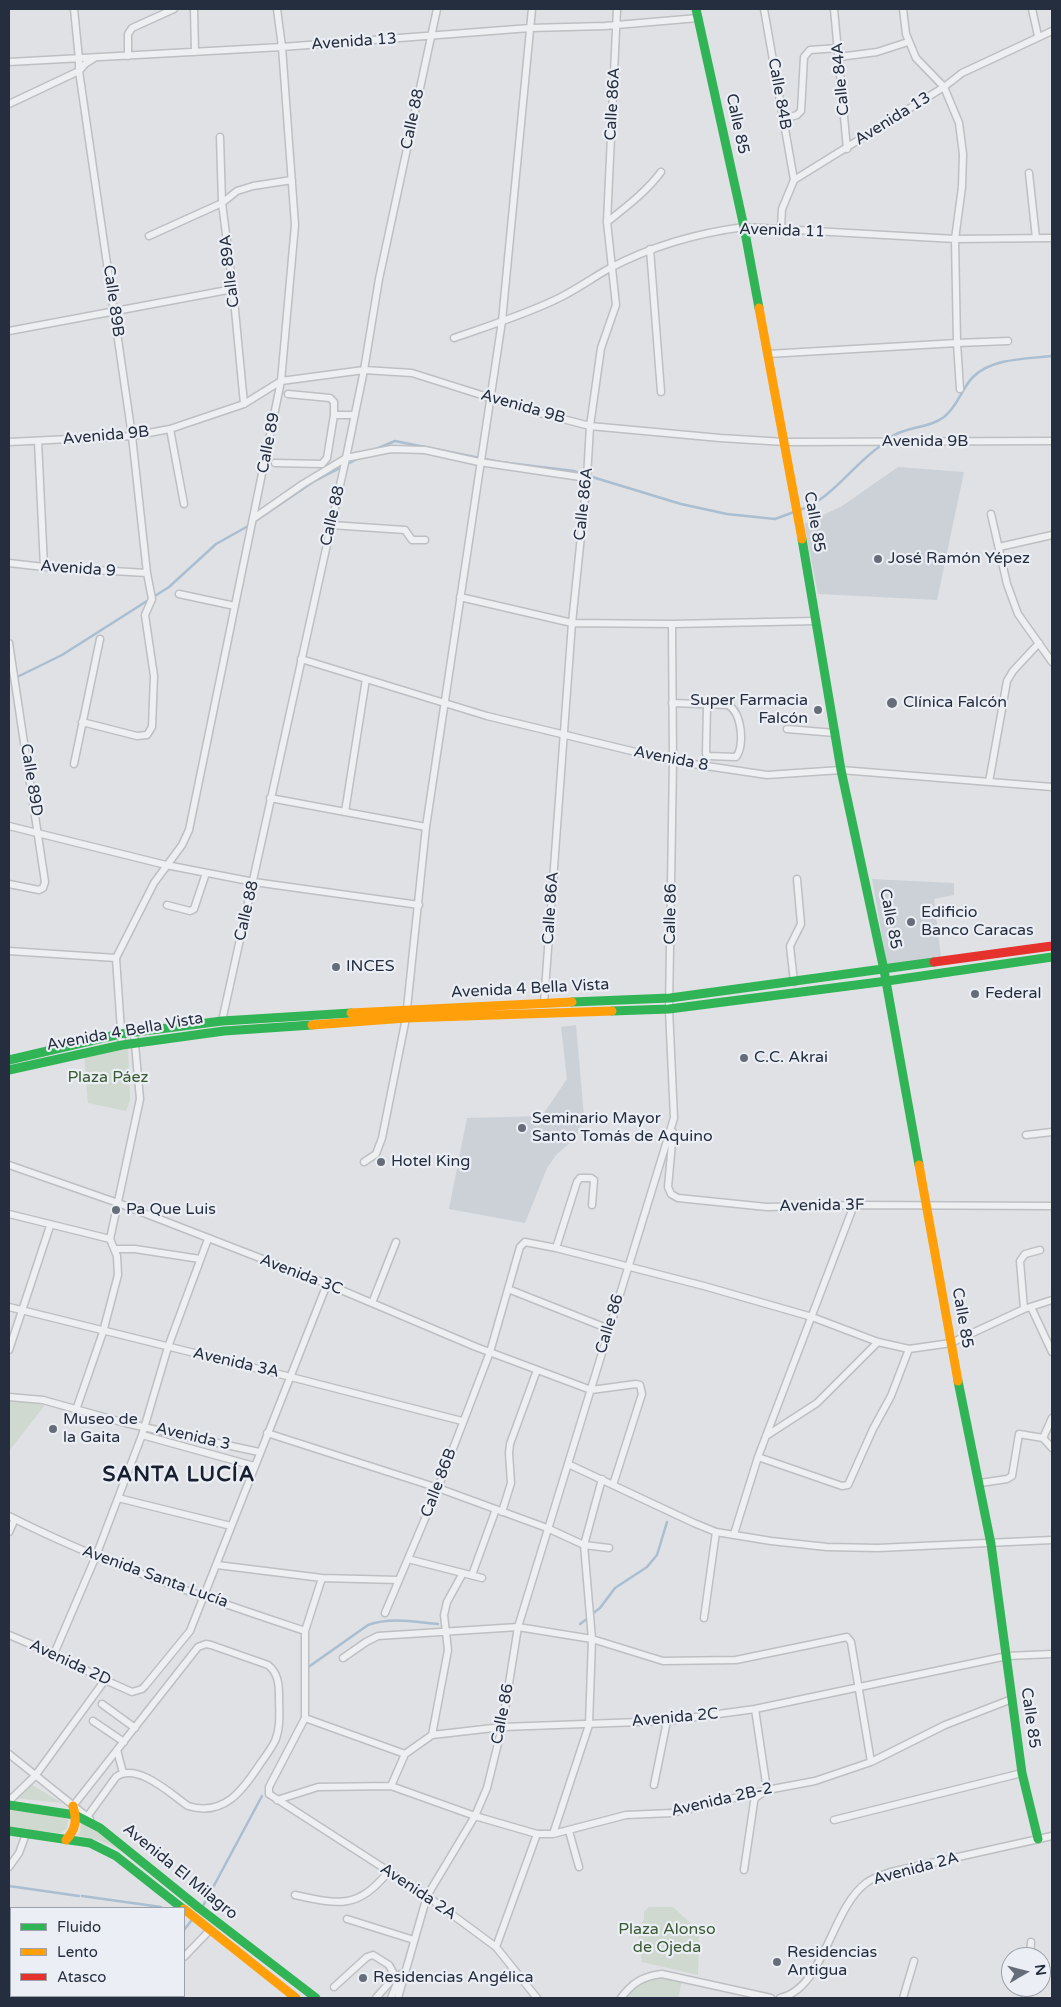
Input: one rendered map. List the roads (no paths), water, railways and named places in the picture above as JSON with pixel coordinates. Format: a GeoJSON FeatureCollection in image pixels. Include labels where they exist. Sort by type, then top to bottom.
{"type":"FeatureCollection","features":[{"type":"Feature","properties":{"kind":"street","name":"Calle 89B"},"geometry":{"type":"LineString","coordinates":[[74,9],[79,71],[132,436],[147,573],[152,594],[145,616],[154,676],[152,727],[147,735],[137,736],[82,722]]}},
{"type":"Feature","properties":{"kind":"street"},"geometry":{"type":"LineString","coordinates":[[128,56],[128,34],[132,28],[174,9]]}},
{"type":"Feature","properties":{"kind":"street"},"geometry":{"type":"LineString","coordinates":[[194,9],[196,52]]}},
{"type":"Feature","properties":{"kind":"street","name":"Calle 89"},"geometry":{"type":"LineString","coordinates":[[116,958],[154,883],[182,845],[188,830],[236,606],[281,381],[295,225],[282,47],[277,9]]}},
{"type":"Feature","properties":{"kind":"street","name":"Calle 88"},"geometry":{"type":"LineString","coordinates":[[222,1021],[346,458],[364,370],[379,279],[437,9]]}},
{"type":"Feature","properties":{"kind":"street"},"geometry":{"type":"LineString","coordinates":[[364,1162],[376,1154],[382,1138],[406,1013],[426,827],[479,462],[491,399],[502,321],[532,9]]}},
{"type":"Feature","properties":{"kind":"street","name":"Calle 86A"},"geometry":{"type":"LineString","coordinates":[[544,1003],[562,736],[587,478],[590,426],[601,348],[616,305],[606,222],[618,25],[617,9]]}},
{"type":"Feature","properties":{"kind":"street","name":"Calle 85"},"geometry":{"type":"LineString","coordinates":[[696,9],[744,227],[785,442],[841,770],[884,970],[951,1343],[980,1483],[991,1544],[1022,1773],[1038,1839]]}},
{"type":"Feature","properties":{"kind":"street","name":"Calle 84B"},"geometry":{"type":"LineString","coordinates":[[764,9],[794,180]]}},
{"type":"Feature","properties":{"kind":"street","name":"Calle 84A"},"geometry":{"type":"LineString","coordinates":[[834,9],[847,148]]}},
{"type":"Feature","properties":{"kind":"street"},"geometry":{"type":"LineString","coordinates":[[903,9],[908,42],[916,58],[944,87],[959,123],[962,154],[962,187],[955,239],[960,389]]}},
{"type":"Feature","properties":{"kind":"street"},"geometry":{"type":"LineString","coordinates":[[1032,9],[1038,36]]}},
{"type":"Feature","properties":{"kind":"street","name":"Avenida 13"},"geometry":{"type":"LineString","coordinates":[[9,62],[282,47],[530,28],[618,25],[698,18]]}},
{"type":"Feature","properties":{"kind":"street","name":"Avenida 13"},"geometry":{"type":"LineString","coordinates":[[794,180],[944,87],[962,73],[1052,31]]}},
{"type":"Feature","properties":{"kind":"street"},"geometry":{"type":"LineString","coordinates":[[839,57],[877,52],[908,42]]}},
{"type":"Feature","properties":{"kind":"street"},"geometry":{"type":"LineString","coordinates":[[783,118],[797,115],[801,111],[804,57],[806,52],[838,48]]}},
{"type":"Feature","properties":{"kind":"street"},"geometry":{"type":"LineString","coordinates":[[9,104],[79,71],[85,64],[95,58]]}},
{"type":"Feature","properties":{"kind":"street","name":"Calle 89A"},"geometry":{"type":"LineString","coordinates":[[220,137],[222,203],[233,289],[244,404]]}},
{"type":"Feature","properties":{"kind":"street"},"geometry":{"type":"LineString","coordinates":[[606,222],[633,202],[654,182],[661,172]]}},
{"type":"Feature","properties":{"kind":"street"},"geometry":{"type":"LineString","coordinates":[[1029,173],[1036,238]]}},
{"type":"Feature","properties":{"kind":"street"},"geometry":{"type":"LineString","coordinates":[[149,236],[222,203],[237,191],[253,186],[292,180]]}},
{"type":"Feature","properties":{"kind":"street"},"geometry":{"type":"LineString","coordinates":[[781,229],[782,209],[794,180]]}},
{"type":"Feature","properties":{"kind":"street","name":"Avenida 11"},"geometry":{"type":"LineString","coordinates":[[454,338],[559,298],[650,249],[701,235],[744,227],[955,239],[1052,238]]}},
{"type":"Feature","properties":{"kind":"street"},"geometry":{"type":"LineString","coordinates":[[650,249],[661,392]]}},
{"type":"Feature","properties":{"kind":"street"},"geometry":{"type":"LineString","coordinates":[[9,331],[233,289]]}},
{"type":"Feature","properties":{"kind":"street"},"geometry":{"type":"LineString","coordinates":[[768,354],[1008,341]]}},
{"type":"Feature","properties":{"kind":"street","name":"Avenida 9B"},"geometry":{"type":"LineString","coordinates":[[9,442],[132,436],[170,429],[244,404],[281,381],[364,370],[412,373],[491,399],[590,426],[785,442],[1052,441]]}},
{"type":"Feature","properties":{"kind":"street"},"geometry":{"type":"LineString","coordinates":[[275,463],[318,464],[324,463],[327,458],[334,402],[330,398],[288,394]]}},
{"type":"Feature","properties":{"kind":"street"},"geometry":{"type":"LineString","coordinates":[[334,414],[355,415]]}},
{"type":"Feature","properties":{"kind":"street"},"geometry":{"type":"LineString","coordinates":[[170,429],[184,504]]}},
{"type":"Feature","properties":{"kind":"street"},"geometry":{"type":"LineString","coordinates":[[38,441],[44,567]]}},
{"type":"Feature","properties":{"kind":"street"},"geometry":{"type":"LineString","coordinates":[[254,518],[303,484],[346,458],[391,449],[409,448],[425,450],[479,462],[587,478]]}},
{"type":"Feature","properties":{"kind":"street"},"geometry":{"type":"LineString","coordinates":[[991,514],[1007,584],[1018,614],[1052,662]]}},
{"type":"Feature","properties":{"kind":"street"},"geometry":{"type":"LineString","coordinates":[[331,525],[405,530],[412,540],[425,540]]}},
{"type":"Feature","properties":{"kind":"street"},"geometry":{"type":"LineString","coordinates":[[999,547],[1052,535]]}},
{"type":"Feature","properties":{"kind":"street","name":"Avenida 9"},"geometry":{"type":"LineString","coordinates":[[9,563],[147,573]]}},
{"type":"Feature","properties":{"kind":"street"},"geometry":{"type":"LineString","coordinates":[[179,594],[236,606]]}},
{"type":"Feature","properties":{"kind":"street"},"geometry":{"type":"LineString","coordinates":[[460,597],[572,623],[816,622]]}},
{"type":"Feature","properties":{"kind":"street","name":"Calle 86"},"geometry":{"type":"LineString","coordinates":[[398,1998],[427,1896],[475,1816],[487,1788],[502,1727],[518,1626],[674,1118],[669,1009],[673,761],[672,624]]}},
{"type":"Feature","properties":{"kind":"street"},"geometry":{"type":"LineString","coordinates":[[74,764],[100,639]]}},
{"type":"Feature","properties":{"kind":"street","name":"Calle 89D"},"geometry":{"type":"LineString","coordinates":[[9,643],[45,882],[43,888],[39,890],[9,884]]}},
{"type":"Feature","properties":{"kind":"street"},"geometry":{"type":"LineString","coordinates":[[989,782],[1007,682],[1013,671],[1039,644]]}},
{"type":"Feature","properties":{"kind":"street","name":"Avenida 8"},"geometry":{"type":"LineString","coordinates":[[301,659],[444,703],[562,736],[673,761],[772,775],[841,770],[1052,787]]}},
{"type":"Feature","properties":{"kind":"street"},"geometry":{"type":"LineString","coordinates":[[345,812],[366,679]]}},
{"type":"Feature","properties":{"kind":"street"},"geometry":{"type":"LineString","coordinates":[[672,703],[728,706],[735,710],[740,725],[739,751],[736,757],[709,756],[706,754],[707,705]]}},
{"type":"Feature","properties":{"kind":"street"},"geometry":{"type":"LineString","coordinates":[[787,729],[835,734]]}},
{"type":"Feature","properties":{"kind":"street"},"geometry":{"type":"LineString","coordinates":[[270,798],[426,827]]}},
{"type":"Feature","properties":{"kind":"street"},"geometry":{"type":"LineString","coordinates":[[9,826],[166,865],[206,873],[254,882],[419,905]]}},
{"type":"Feature","properties":{"kind":"street"},"geometry":{"type":"LineString","coordinates":[[167,905],[193,910],[196,907],[206,873]]}},
{"type":"Feature","properties":{"kind":"street"},"geometry":{"type":"LineString","coordinates":[[794,982],[790,946],[801,924],[797,879]]}},
{"type":"Feature","properties":{"kind":"street","name":"Avenida 4 Bella Vista"},"geometry":{"type":"LineString","coordinates":[[9,1070],[135,1043],[224,1031],[406,1013],[544,1003],[670,998],[1052,946]]}},
{"type":"Feature","properties":{"kind":"street"},"geometry":{"type":"LineString","coordinates":[[9,951],[116,958],[122,1046]]}},
{"type":"Feature","properties":{"kind":"street","name":"Avenida 4 Bella Vista"},"geometry":{"type":"LineString","coordinates":[[9,1060],[120,1034],[222,1021],[406,1013],[669,1009],[1052,957]]}},
{"type":"Feature","properties":{"kind":"street"},"geometry":{"type":"LineString","coordinates":[[76,1410],[103,1332],[118,1275],[115,1249],[110,1239],[140,1100],[134,1033]]}},
{"type":"Feature","properties":{"kind":"street","name":"Avenida 3F"},"geometry":{"type":"LineString","coordinates":[[674,1118],[668,1187],[674,1197],[752,1207],[854,1204],[1052,1206]]}},
{"type":"Feature","properties":{"kind":"street"},"geometry":{"type":"LineString","coordinates":[[1026,1134],[1052,1132]]}},
{"type":"Feature","properties":{"kind":"street","name":"Avenida 3C"},"geometry":{"type":"LineString","coordinates":[[9,1165],[118,1203],[327,1284],[490,1352],[590,1390]]}},
{"type":"Feature","properties":{"kind":"street"},"geometry":{"type":"LineString","coordinates":[[592,1205],[594,1180],[591,1178],[580,1178],[577,1182],[556,1248],[704,1286],[812,1317],[878,1342],[909,1350],[951,1343],[1028,1308],[1052,1300]]}},
{"type":"Feature","properties":{"kind":"street"},"geometry":{"type":"LineString","coordinates":[[734,1534],[758,1457],[854,1204]]}},
{"type":"Feature","properties":{"kind":"street"},"geometry":{"type":"LineString","coordinates":[[9,1214],[50,1226],[110,1239]]}},
{"type":"Feature","properties":{"kind":"street"},"geometry":{"type":"LineString","coordinates":[[9,1350],[50,1226]]}},
{"type":"Feature","properties":{"kind":"street"},"geometry":{"type":"LineString","coordinates":[[54,1654],[96,1556],[142,1435],[168,1347],[208,1239]]}},
{"type":"Feature","properties":{"kind":"street"},"geometry":{"type":"LineString","coordinates":[[372,1303],[396,1242]]}},
{"type":"Feature","properties":{"kind":"street","name":"Calle 86B"},"geometry":{"type":"LineString","coordinates":[[385,1613],[438,1488],[462,1421],[490,1352],[522,1244],[528,1242],[556,1248]]}},
{"type":"Feature","properties":{"kind":"street"},"geometry":{"type":"LineString","coordinates":[[115,1249],[134,1249],[200,1259]]}},
{"type":"Feature","properties":{"kind":"street"},"geometry":{"type":"LineString","coordinates":[[1040,1250],[1025,1254],[1020,1261],[1028,1308],[1052,1352]]}},
{"type":"Feature","properties":{"kind":"street"},"geometry":{"type":"LineString","coordinates":[[204,1597],[259,1452],[327,1284]]}},
{"type":"Feature","properties":{"kind":"street"},"geometry":{"type":"LineString","coordinates":[[508,1289],[609,1329]]}},
{"type":"Feature","properties":{"kind":"street","name":"Avenida 3A"},"geometry":{"type":"LineString","coordinates":[[9,1307],[103,1332],[291,1376],[462,1421]]}},
{"type":"Feature","properties":{"kind":"street"},"geometry":{"type":"LineString","coordinates":[[766,1436],[817,1403],[878,1342]]}},
{"type":"Feature","properties":{"kind":"street"},"geometry":{"type":"LineString","coordinates":[[758,1457],[842,1486],[848,1485],[873,1429],[891,1396],[909,1350]]}},
{"type":"Feature","properties":{"kind":"street"},"geometry":{"type":"LineString","coordinates":[[472,1575],[511,1483],[510,1444],[537,1370]]}},
{"type":"Feature","properties":{"kind":"street"},"geometry":{"type":"LineString","coordinates":[[590,1390],[636,1384],[640,1385],[642,1389],[613,1485]]}},
{"type":"Feature","properties":{"kind":"street","name":"Avenida 3"},"geometry":{"type":"LineString","coordinates":[[9,1397],[43,1400],[76,1410],[259,1452]]}},
{"type":"Feature","properties":{"kind":"street"},"geometry":{"type":"LineString","coordinates":[[1042,1438],[1052,1418]]}},
{"type":"Feature","properties":{"kind":"street"},"geometry":{"type":"LineString","coordinates":[[267,1433],[438,1488],[547,1528],[584,1545],[609,1548]]}},
{"type":"Feature","properties":{"kind":"street"},"geometry":{"type":"LineString","coordinates":[[980,1483],[1007,1479],[1012,1476],[1019,1434],[1042,1438],[1052,1448]]}},
{"type":"Feature","properties":{"kind":"street","name":"Avenida 3"},"geometry":{"type":"LineString","coordinates":[[142,1435],[254,1466]]}},
{"type":"Feature","properties":{"kind":"street"},"geometry":{"type":"LineString","coordinates":[[188,1448],[191,1437]]}},
{"type":"Feature","properties":{"kind":"street"},"geometry":{"type":"LineString","coordinates":[[568,1464],[716,1532],[772,1541],[827,1547],[878,1548],[1052,1540]]}},
{"type":"Feature","properties":{"kind":"street"},"geometry":{"type":"LineString","coordinates":[[553,1834],[589,1725],[592,1639],[584,1545],[602,1479]]}},
{"type":"Feature","properties":{"kind":"street"},"geometry":{"type":"LineString","coordinates":[[118,1498],[232,1526]]}},
{"type":"Feature","properties":{"kind":"street"},"geometry":{"type":"LineString","coordinates":[[9,1532],[12,1517]]}},
{"type":"Feature","properties":{"kind":"street","name":"Avenida Santa Lucía"},"geometry":{"type":"LineString","coordinates":[[12,1517],[96,1556],[204,1597],[304,1631]]}},
{"type":"Feature","properties":{"kind":"street"},"geometry":{"type":"LineString","coordinates":[[704,1618],[716,1532]]}},
{"type":"Feature","properties":{"kind":"street"},"geometry":{"type":"LineString","coordinates":[[408,1559],[482,1578]]}},
{"type":"Feature","properties":{"kind":"street"},"geometry":{"type":"LineString","coordinates":[[217,1565],[322,1578],[398,1580]]}},
{"type":"Feature","properties":{"kind":"street"},"geometry":{"type":"LineString","coordinates":[[432,1735],[448,1650],[444,1615],[447,1602],[463,1573]]}},
{"type":"Feature","properties":{"kind":"street"},"geometry":{"type":"LineString","coordinates":[[277,1800],[269,1794],[269,1787],[305,1718],[304,1631],[322,1578]]}},
{"type":"Feature","properties":{"kind":"street","name":"Avenida 2D"},"geometry":{"type":"LineString","coordinates":[[9,1635],[54,1654],[132,1692],[138,1691],[145,1686],[184,1640],[204,1597]]}},
{"type":"Feature","properties":{"kind":"street"},"geometry":{"type":"LineString","coordinates":[[343,1658],[378,1636],[518,1626],[592,1639],[663,1661],[736,1660],[847,1637],[851,1642],[860,1686],[871,1762]]}},
{"type":"Feature","properties":{"kind":"street"},"geometry":{"type":"LineString","coordinates":[[66,1840],[74,1832],[74,1810],[117,1750],[198,1647],[211,1645],[268,1665],[274,1669],[279,1684],[279,1718],[275,1742],[246,1786],[235,1797],[223,1805],[194,1808],[188,1806],[156,1782],[140,1776],[123,1773],[116,1777],[87,1817]]}},
{"type":"Feature","properties":{"kind":"street","name":"Avenida 2C"},"geometry":{"type":"LineString","coordinates":[[405,1754],[432,1735],[502,1727],[589,1725],[667,1720],[755,1709],[1007,1656],[1052,1654]]}},
{"type":"Feature","properties":{"kind":"street"},"geometry":{"type":"LineString","coordinates":[[9,1803],[35,1776],[105,1680]]}},
{"type":"Feature","properties":{"kind":"street","name":"Avenida 2B-2"},"geometry":{"type":"LineString","coordinates":[[277,1800],[318,1787],[391,1786],[475,1816],[537,1834],[553,1834],[626,1815],[672,1813],[767,1790],[815,1781],[871,1762],[945,1725],[1012,1699]]}},
{"type":"Feature","properties":{"kind":"street"},"geometry":{"type":"LineString","coordinates":[[102,1704],[135,1728]]}},
{"type":"Feature","properties":{"kind":"street"},"geometry":{"type":"LineString","coordinates":[[744,1870],[755,1798],[767,1790],[755,1709]]}},
{"type":"Feature","properties":{"kind":"street"},"geometry":{"type":"LineString","coordinates":[[305,1718],[405,1754],[391,1786]]}},
{"type":"Feature","properties":{"kind":"street"},"geometry":{"type":"LineString","coordinates":[[654,1784],[667,1720]]}},
{"type":"Feature","properties":{"kind":"street"},"geometry":{"type":"LineString","coordinates":[[93,1721],[124,1742]]}},
{"type":"Feature","properties":{"kind":"street"},"geometry":{"type":"LineString","coordinates":[[117,1750],[123,1773]]}},
{"type":"Feature","properties":{"kind":"street"},"geometry":{"type":"LineString","coordinates":[[9,1754],[74,1810],[87,1817],[100,1828]]}},
{"type":"Feature","properties":{"kind":"street"},"geometry":{"type":"LineString","coordinates":[[834,1820],[1022,1773]]}},
{"type":"Feature","properties":{"kind":"street","name":"Avenida 2A"},"geometry":{"type":"LineString","coordinates":[[277,1800],[427,1896],[496,1947],[537,1998]]}},
{"type":"Feature","properties":{"kind":"street","name":"Avenida El Milagro"},"geometry":{"type":"LineString","coordinates":[[9,1803],[44,1809],[74,1810],[100,1828],[199,1908],[316,1998]]}},
{"type":"Feature","properties":{"kind":"street","name":"Avenida El Milagro"},"geometry":{"type":"LineString","coordinates":[[9,1831],[90,1843],[116,1856],[179,1907]]}},
{"type":"Feature","properties":{"kind":"street"},"geometry":{"type":"LineString","coordinates":[[569,1831],[579,1867]]}},
{"type":"Feature","properties":{"kind":"street"},"geometry":{"type":"LineString","coordinates":[[9,1867],[19,1853],[26,1834]]}},
{"type":"Feature","properties":{"kind":"street"},"geometry":{"type":"LineString","coordinates":[[496,1947],[537,1834]]}},
{"type":"Feature","properties":{"kind":"street","name":"Avenida 2A"},"geometry":{"type":"LineString","coordinates":[[780,1998],[797,1992],[804,1985],[812,1974],[844,1911],[864,1884],[874,1878],[891,1872],[1052,1836]]}},
{"type":"Feature","properties":{"kind":"street"},"geometry":{"type":"LineString","coordinates":[[296,1895],[336,1902],[357,1899],[375,1888],[388,1871]]}},
{"type":"Feature","properties":{"kind":"street","name":"Avenida El Milagro"},"geometry":{"type":"LineString","coordinates":[[185,1912],[296,1998]]}},
{"type":"Feature","properties":{"kind":"street"},"geometry":{"type":"LineString","coordinates":[[348,1918],[414,1940]]}},
{"type":"Feature","properties":{"kind":"street"},"geometry":{"type":"LineString","coordinates":[[185,1956],[210,1930]]}},
{"type":"Feature","properties":{"kind":"street"},"geometry":{"type":"LineString","coordinates":[[1031,1942],[1031,1947]]}},
{"type":"Feature","properties":{"kind":"street"},"geometry":{"type":"LineString","coordinates":[[391,1998],[398,1976],[412,1948]]}},
{"type":"Feature","properties":{"kind":"street"},"geometry":{"type":"LineString","coordinates":[[334,1987],[367,1957],[373,1955],[389,1965],[398,1976]]}},
{"type":"Feature","properties":{"kind":"street"},"geometry":{"type":"LineString","coordinates":[[903,1998],[914,1962]]}},
{"type":"Feature","properties":{"kind":"street"},"geometry":{"type":"LineString","coordinates":[[621,1998],[634,1984],[642,1979],[662,1974],[771,1998]]}},
{"type":"Feature","properties":{"kind":"street"},"geometry":{"type":"LineString","coordinates":[[376,1998],[398,1976]]}},
{"type":"Feature","properties":{"kind":"waterway"},"geometry":{"type":"LineString","coordinates":[[891,437],[897,433],[931,424],[944,417],[973,377],[990,366],[1010,360],[1052,356]]}},
{"type":"Feature","properties":{"kind":"waterway"},"geometry":{"type":"LineString","coordinates":[[376,449],[395,441],[500,462],[574,471],[584,475]]}},
{"type":"Feature","properties":{"kind":"waterway"},"geometry":{"type":"LineString","coordinates":[[799,510],[821,499],[879,447]]}},
{"type":"Feature","properties":{"kind":"waterway"},"geometry":{"type":"LineString","coordinates":[[254,522],[313,482],[361,457]]}},
{"type":"Feature","properties":{"kind":"waterway"},"geometry":{"type":"LineString","coordinates":[[589,476],[681,504],[727,514],[775,519],[794,512]]}},
{"type":"Feature","properties":{"kind":"waterway"},"geometry":{"type":"LineString","coordinates":[[9,681],[62,655],[169,587],[216,544],[250,525]]}},
{"type":"Feature","properties":{"kind":"waterway"},"geometry":{"type":"LineString","coordinates":[[592,1614],[600,1608],[615,1588],[647,1567],[657,1555],[667,1522]]}},
{"type":"Feature","properties":{"kind":"waterway"},"geometry":{"type":"LineString","coordinates":[[580,1624],[587,1619]]}},
{"type":"Feature","properties":{"kind":"waterway"},"geometry":{"type":"LineString","coordinates":[[307,1668],[368,1625],[385,1621],[412,1621],[438,1624]]}},
{"type":"Feature","properties":{"kind":"waterway"},"geometry":{"type":"LineString","coordinates":[[203,1906],[262,1796]]}},
{"type":"Feature","properties":{"kind":"waterway"},"geometry":{"type":"LineString","coordinates":[[9,1886],[79,1896]]}},
{"type":"Feature","properties":{"kind":"waterway"},"geometry":{"type":"LineString","coordinates":[[82,1896],[161,1907]]}},
{"type":"Feature","properties":{"kind":"waterway"},"geometry":{"type":"LineString","coordinates":[[185,1929],[191,1921]]}},
{"type":"Feature","properties":{"kind":"place","name":"José Ramón Yépez"},"geometry":{"type":"Point","coordinates":[878,559]}},
{"type":"Feature","properties":{"kind":"place","name":"Clínica Falcón"},"geometry":{"type":"Point","coordinates":[892,703]}},
{"type":"Feature","properties":{"kind":"place","name":"Super Farmacia Falcón"},"geometry":{"type":"Point","coordinates":[818,710]}},
{"type":"Feature","properties":{"kind":"place","name":"Edificio Banco Caracas"},"geometry":{"type":"Point","coordinates":[911,922]}},
{"type":"Feature","properties":{"kind":"place","name":"INCES"},"geometry":{"type":"Point","coordinates":[336,967]}},
{"type":"Feature","properties":{"kind":"place","name":"Federal"},"geometry":{"type":"Point","coordinates":[975,994]}},
{"type":"Feature","properties":{"kind":"place","name":"C.C. Akrai"},"geometry":{"type":"Point","coordinates":[744,1058]}},
{"type":"Feature","properties":{"kind":"place","name":"Seminario Mayor Santo Tomás de Aquino"},"geometry":{"type":"Point","coordinates":[522,1128]}},
{"type":"Feature","properties":{"kind":"place","name":"Hotel King"},"geometry":{"type":"Point","coordinates":[381,1162]}},
{"type":"Feature","properties":{"kind":"place","name":"Pa Que Luis"},"geometry":{"type":"Point","coordinates":[116,1210]}},
{"type":"Feature","properties":{"kind":"place","name":"Museo de la Gaita"},"geometry":{"type":"Point","coordinates":[53,1429]}},
{"type":"Feature","properties":{"kind":"place","name":"Residencias Antigua"},"geometry":{"type":"Point","coordinates":[777,1962]}},
{"type":"Feature","properties":{"kind":"place","name":"Residencias Angélica"},"geometry":{"type":"Point","coordinates":[363,1978]}},
{"type":"Feature","properties":{"kind":"district","name":"SANTA LUCÍA"},"geometry":{"type":"Point","coordinates":[179,1475]}},
{"type":"Feature","properties":{"kind":"park label","name":"Plaza Páez"},"geometry":{"type":"Point","coordinates":[108,1078]}},
{"type":"Feature","properties":{"kind":"park label","name":"Plaza Alonso de Ojeda"},"geometry":{"type":"Point","coordinates":[667,1939]}}]}
